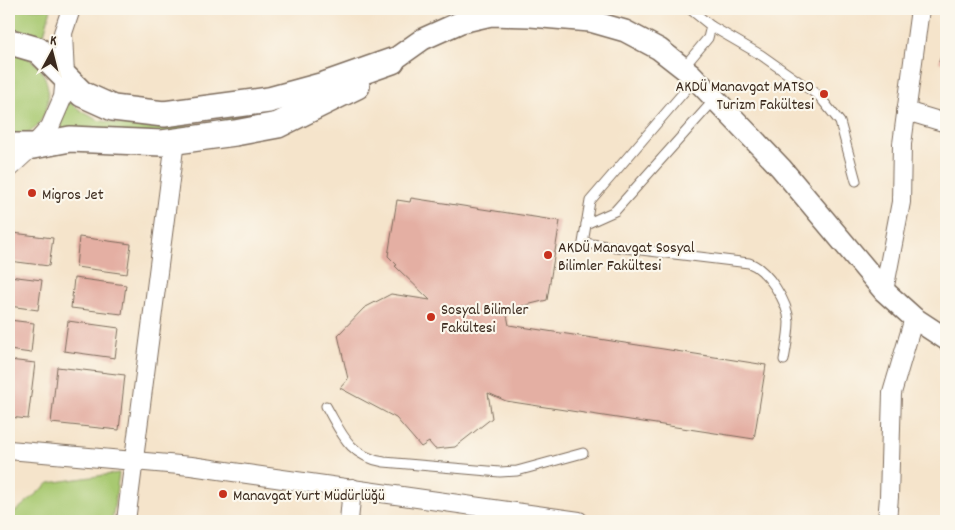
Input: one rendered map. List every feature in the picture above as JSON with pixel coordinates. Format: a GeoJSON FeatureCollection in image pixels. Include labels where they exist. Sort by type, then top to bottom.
{"type":"FeatureCollection","features":[{"type":"Feature","properties":{"kind":"main road"},"geometry":{"type":"LineString","coordinates":[[9,44],[14,43],[38,50],[82,94],[113,108],[164,114],[269,100],[324,85],[392,61]]}},
{"type":"Feature","properties":{"kind":"main road"},"geometry":{"type":"LineString","coordinates":[[21,146],[70,139],[162,143],[278,125],[352,90],[392,61]]}},
{"type":"Feature","properties":{"kind":"street"},"geometry":{"type":"LineString","coordinates":[[9,168],[21,146],[50,127],[63,97],[65,76],[63,33],[71,9]]}},
{"type":"Feature","properties":{"kind":"street"},"geometry":{"type":"LineString","coordinates":[[884,291],[901,202],[902,144],[920,9]]}},
{"type":"Feature","properties":{"kind":"street"},"geometry":{"type":"LineString","coordinates":[[392,61],[423,39],[461,22],[491,15],[590,21],[625,31],[659,49],[689,74],[781,168],[884,291],[914,318],[946,339]]}},
{"type":"Feature","properties":{"kind":"street"},"geometry":{"type":"LineString","coordinates":[[906,111],[946,123]]}},
{"type":"Feature","properties":{"kind":"street"},"geometry":{"type":"LineString","coordinates":[[126,521],[175,141]]}},
{"type":"Feature","properties":{"kind":"street"},"geometry":{"type":"LineString","coordinates":[[887,521],[892,393],[914,318]]}},
{"type":"Feature","properties":{"kind":"street"},"geometry":{"type":"LineString","coordinates":[[9,450],[191,466],[579,521]]}},
{"type":"Feature","properties":{"kind":"street"},"geometry":{"type":"LineString","coordinates":[[349,521],[352,488]]}},
{"type":"Feature","properties":{"kind":"lane"},"geometry":{"type":"LineString","coordinates":[[690,9],[711,26],[761,55],[819,96],[840,122],[856,181]]}},
{"type":"Feature","properties":{"kind":"lane"},"geometry":{"type":"LineString","coordinates":[[711,26],[708,38],[689,74],[590,201],[584,243],[749,263],[760,268],[782,299],[786,308],[789,321],[784,360]]}},
{"type":"Feature","properties":{"kind":"lane"},"geometry":{"type":"LineString","coordinates":[[586,224],[615,211],[715,99]]}},
{"type":"Feature","properties":{"kind":"lane"},"geometry":{"type":"LineString","coordinates":[[326,406],[347,443],[352,448],[366,458],[384,462],[516,472],[583,453]]}},
{"type":"Feature","properties":{"kind":"green space"},"geometry":{"type":"Polygon","coordinates":[[[12,9],[51,9],[42,41],[31,33],[9,28],[9,13],[12,9]]]}},
{"type":"Feature","properties":{"kind":"green space"},"geometry":{"type":"Polygon","coordinates":[[[9,51],[31,60],[39,67],[48,87],[48,98],[42,119],[36,127],[25,135],[9,140],[9,51]]]}},
{"type":"Feature","properties":{"kind":"green space"},"geometry":{"type":"Polygon","coordinates":[[[66,97],[75,107],[97,120],[146,128],[192,126],[215,122],[271,105],[274,112],[191,133],[54,134],[66,97]]]}},
{"type":"Feature","properties":{"kind":"green space"},"geometry":{"type":"Polygon","coordinates":[[[119,473],[112,521],[9,521],[9,517],[49,483],[119,473]]]}},
{"type":"Feature","properties":{"kind":"building"},"geometry":{"type":"Polygon","coordinates":[[[946,40],[946,64],[939,62],[946,40]]]}},
{"type":"Feature","properties":{"kind":"building","name":"Sosyal Bilimler Fakültesi"},"geometry":{"type":"Polygon","coordinates":[[[411,198],[560,221],[547,300],[506,310],[509,325],[766,365],[754,439],[506,401],[488,393],[492,418],[455,447],[435,449],[429,442],[421,447],[396,418],[340,388],[348,379],[338,335],[364,308],[391,294],[430,300],[395,266],[397,265],[388,256],[397,200],[410,202],[411,198]]]}},
{"type":"Feature","properties":{"kind":"building"},"geometry":{"type":"Polygon","coordinates":[[[13,233],[53,238],[49,266],[9,261],[9,236],[13,233]]]}},
{"type":"Feature","properties":{"kind":"building"},"geometry":{"type":"Polygon","coordinates":[[[79,237],[131,244],[127,274],[76,267],[79,237]]]}},
{"type":"Feature","properties":{"kind":"building"},"geometry":{"type":"Polygon","coordinates":[[[9,276],[42,280],[38,310],[9,306],[9,276]]]}},
{"type":"Feature","properties":{"kind":"building"},"geometry":{"type":"Polygon","coordinates":[[[74,278],[126,285],[122,314],[71,308],[74,278]]]}},
{"type":"Feature","properties":{"kind":"building"},"geometry":{"type":"Polygon","coordinates":[[[9,320],[34,323],[31,353],[9,350],[9,320]]]}},
{"type":"Feature","properties":{"kind":"building"},"geometry":{"type":"Polygon","coordinates":[[[68,321],[119,328],[115,358],[64,351],[68,321]]]}},
{"type":"Feature","properties":{"kind":"building"},"geometry":{"type":"Polygon","coordinates":[[[9,360],[35,363],[28,419],[9,417],[9,360]]]}},
{"type":"Feature","properties":{"kind":"building"},"geometry":{"type":"Polygon","coordinates":[[[57,367],[125,375],[119,430],[51,423],[57,367]]]}},
{"type":"Feature","properties":{"kind":"place","name":"AKDÜ Manavgat MATSO Turizm Fakültesi"},"geometry":{"type":"Point","coordinates":[824,94]}},
{"type":"Feature","properties":{"kind":"place","name":"Migros Jet"},"geometry":{"type":"Point","coordinates":[32,193]}},
{"type":"Feature","properties":{"kind":"place","name":"AKDÜ Manavgat Sosyal Bilimler Fakültesi"},"geometry":{"type":"Point","coordinates":[548,255]}},
{"type":"Feature","properties":{"kind":"place","name":"Sosyal Bilimler Fakültesi"},"geometry":{"type":"Point","coordinates":[431,317]}},
{"type":"Feature","properties":{"kind":"place","name":"Manavgat Yurt Müdürlüğü"},"geometry":{"type":"Point","coordinates":[223,494]}}]}
